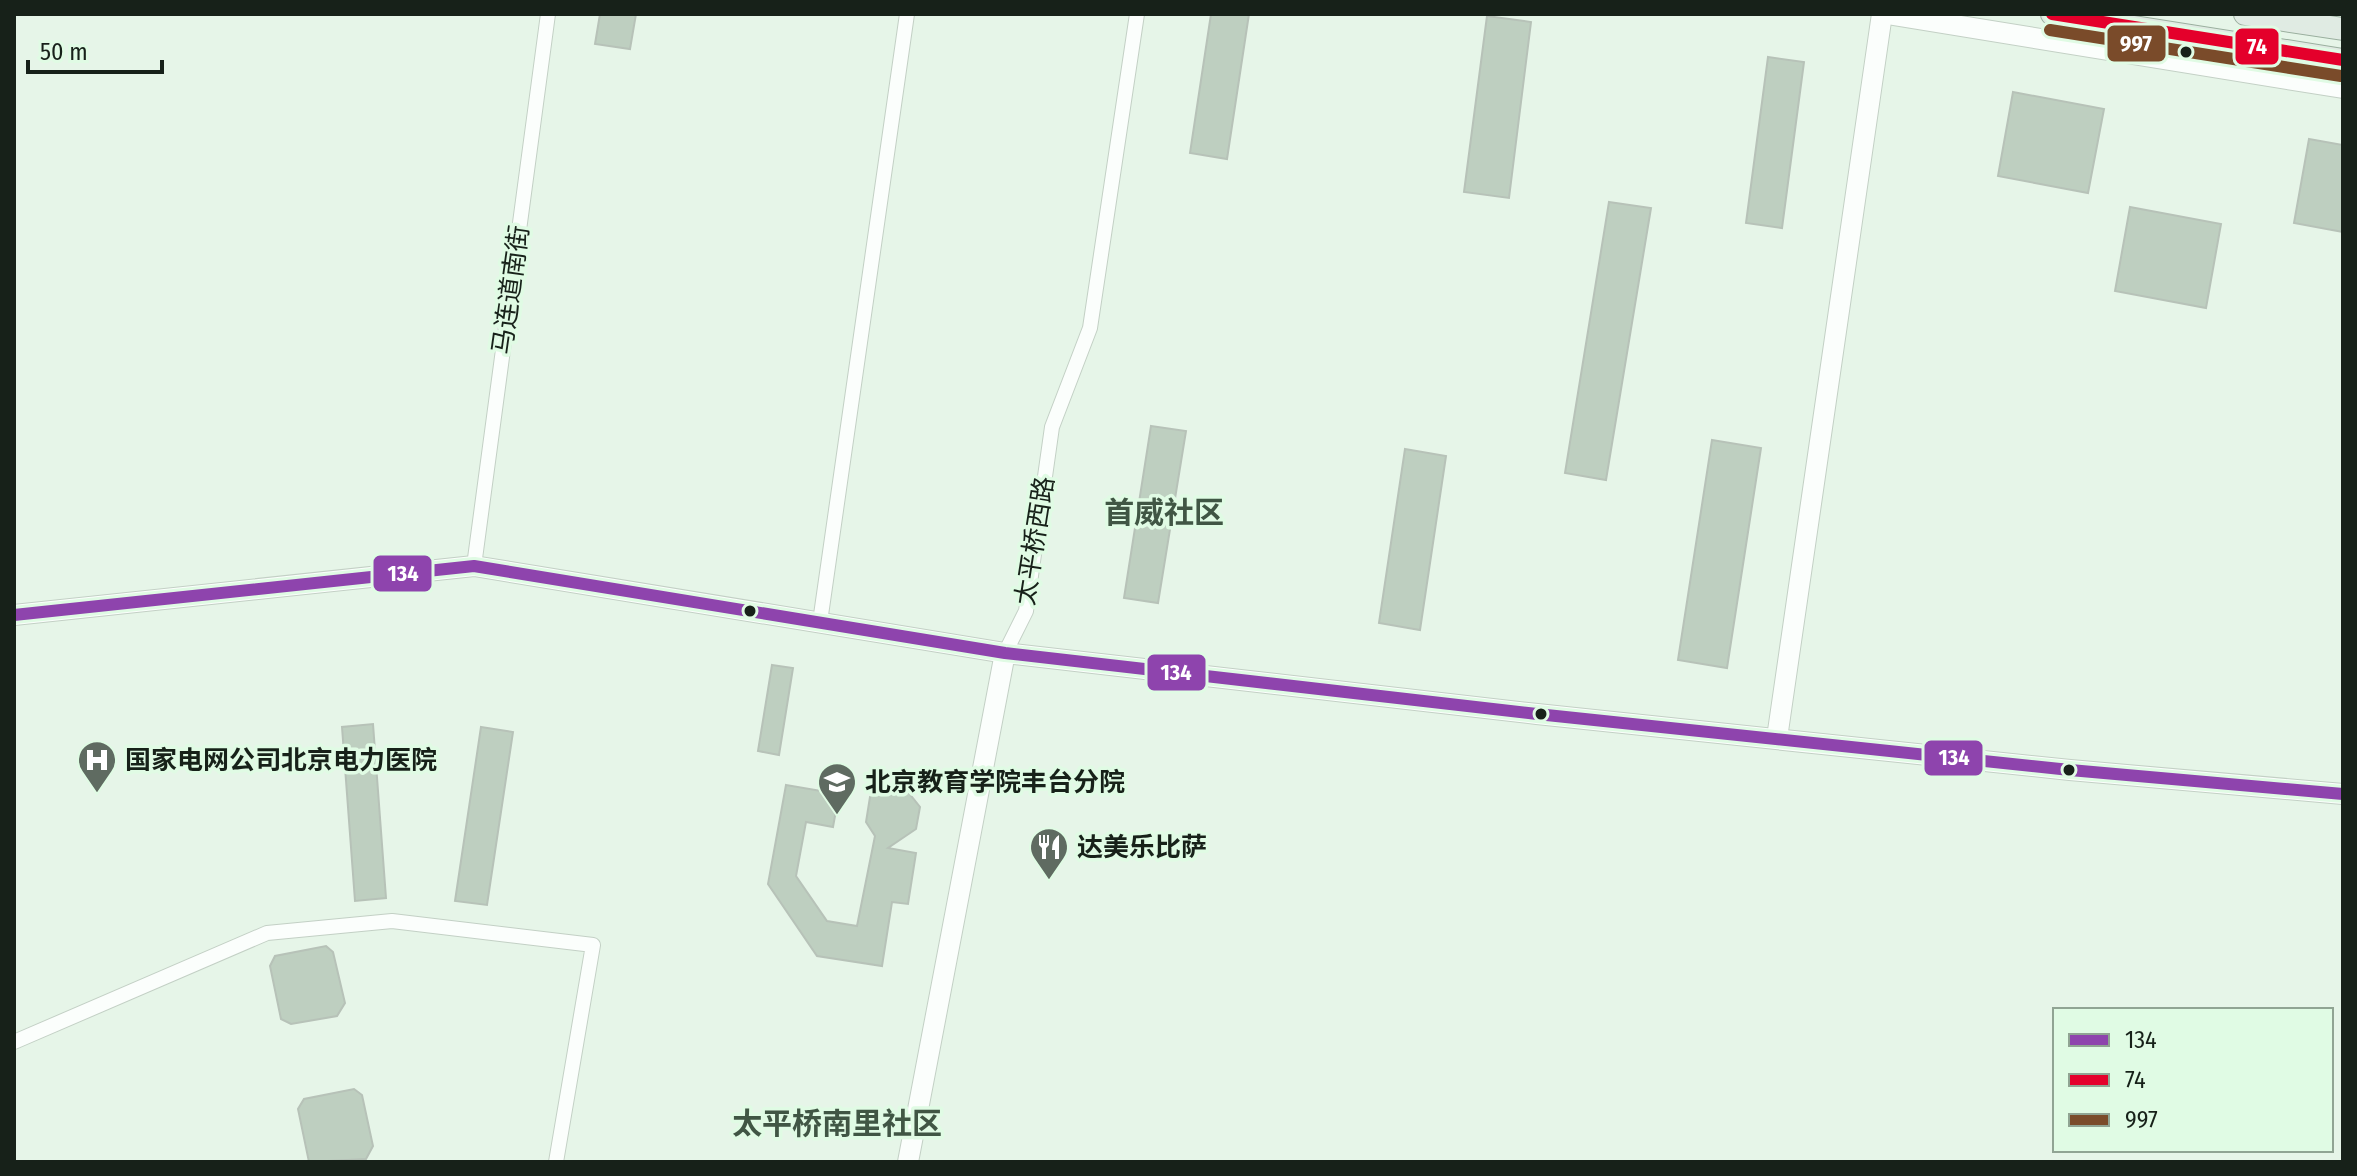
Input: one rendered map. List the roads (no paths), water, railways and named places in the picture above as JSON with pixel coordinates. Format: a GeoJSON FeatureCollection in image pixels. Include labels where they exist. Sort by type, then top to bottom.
{"type":"FeatureCollection","features":[{"type":"Feature","properties":{"kind":"main road"},"geometry":{"type":"LineString","coordinates":[[2052,14],[2343,60]]}},
{"type":"Feature","properties":{"kind":"main road"},"geometry":{"type":"LineString","coordinates":[[2245,14],[2343,29]]}},
{"type":"Feature","properties":{"kind":"street","name":"马连道南街"},"geometry":{"type":"LineString","coordinates":[[474,566],[548,14]]}},
{"type":"Feature","properties":{"kind":"street"},"geometry":{"type":"LineString","coordinates":[[820,622],[907,14]]}},
{"type":"Feature","properties":{"kind":"street","name":"太平桥西路"},"geometry":{"type":"LineString","coordinates":[[908,1162],[1005,653],[1026,611],[1052,427],[1090,328],[1137,14]]}},
{"type":"Feature","properties":{"kind":"street"},"geometry":{"type":"LineString","coordinates":[[1777,738],[1885,14],[2343,88]]}},
{"type":"Feature","properties":{"kind":"street"},"geometry":{"type":"LineString","coordinates":[[14,615],[474,566],[1005,653],[1777,738],[2343,794]]}},
{"type":"Feature","properties":{"kind":"street"},"geometry":{"type":"LineString","coordinates":[[14,1042],[267,933],[392,921],[593,945],[556,1162]]}},
{"type":"Feature","properties":{"kind":"place","name":"国家电网公司北京电力医院"},"geometry":{"type":"Point","coordinates":[97,794]}},
{"type":"Feature","properties":{"kind":"place","name":"北京教育学院丰台分院"},"geometry":{"type":"Point","coordinates":[837,816]}},
{"type":"Feature","properties":{"kind":"place","name":"达美乐比萨"},"geometry":{"type":"Point","coordinates":[1049,881]}},
{"type":"Feature","properties":{"kind":"district","name":"首威社区"},"geometry":{"type":"Point","coordinates":[1164,513]}},
{"type":"Feature","properties":{"kind":"district","name":"太平桥南里社区"},"geometry":{"type":"Point","coordinates":[837,1124]}}]}
